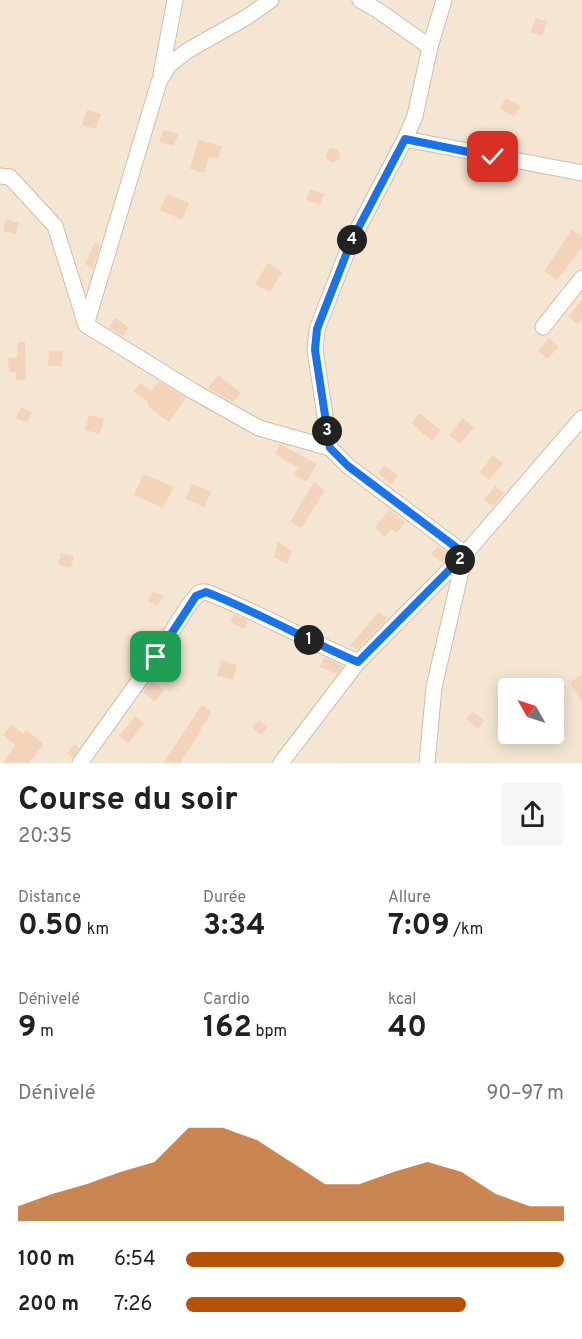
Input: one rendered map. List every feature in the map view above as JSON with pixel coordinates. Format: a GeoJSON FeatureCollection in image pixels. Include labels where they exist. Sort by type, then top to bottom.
{"type":"FeatureCollection","features":[{"type":"Feature","properties":{"kind":"street"},"geometry":{"type":"LineString","coordinates":[[87,326],[158,87],[175,0]]}},
{"type":"Feature","properties":{"kind":"street"},"geometry":{"type":"LineString","coordinates":[[158,87],[170,65],[187,51],[247,17],[271,0]]}},
{"type":"Feature","properties":{"kind":"street"},"geometry":{"type":"LineString","coordinates":[[360,0],[379,10],[430,47]]}},
{"type":"Feature","properties":{"kind":"street"},"geometry":{"type":"LineString","coordinates":[[330,448],[315,350],[317,329],[351,242],[415,116],[430,47],[444,0]]}},
{"type":"Feature","properties":{"kind":"street"},"geometry":{"type":"LineString","coordinates":[[405,139],[582,174]]}},
{"type":"Feature","properties":{"kind":"street"},"geometry":{"type":"LineString","coordinates":[[3,181],[55,226],[87,326],[193,391],[259,428],[330,448],[348,466],[465,554]]}},
{"type":"Feature","properties":{"kind":"street"},"geometry":{"type":"LineString","coordinates":[[543,327],[582,278]]}},
{"type":"Feature","properties":{"kind":"street"},"geometry":{"type":"LineString","coordinates":[[281,763],[358,662],[465,554],[582,418]]}},
{"type":"Feature","properties":{"kind":"street"},"geometry":{"type":"LineString","coordinates":[[428,763],[434,687],[465,554]]}},
{"type":"Feature","properties":{"kind":"street"},"geometry":{"type":"LineString","coordinates":[[80,763],[200,592],[206,592],[246,608],[358,662]]}},
{"type":"Feature","properties":{"kind":"shaded area"},"geometry":{"type":"Polygon","coordinates":[[[0,0],[582,0],[582,763],[0,763],[0,0]]]}},
{"type":"Feature","properties":{"kind":"building"},"geometry":{"type":"Polygon","coordinates":[[[536,18],[547,21],[542,36],[531,32],[536,18]]]}},
{"type":"Feature","properties":{"kind":"building"},"geometry":{"type":"Polygon","coordinates":[[[506,98],[521,106],[514,117],[500,108],[506,98]]]}},
{"type":"Feature","properties":{"kind":"building"},"geometry":{"type":"Polygon","coordinates":[[[87,110],[101,114],[96,129],[82,125],[87,110]]]}},
{"type":"Feature","properties":{"kind":"building"},"geometry":{"type":"Polygon","coordinates":[[[163,130],[178,134],[174,146],[159,142],[163,130]]]}},
{"type":"Feature","properties":{"kind":"building"},"geometry":{"type":"Polygon","coordinates":[[[198,140],[222,146],[218,159],[209,157],[204,173],[190,169],[198,140]]]}},
{"type":"Feature","properties":{"kind":"building"},"geometry":{"type":"Polygon","coordinates":[[[333,148],[338,150],[340,155],[338,160],[333,162],[328,160],[326,155],[328,150],[333,148]]]}},
{"type":"Feature","properties":{"kind":"building"},"geometry":{"type":"Polygon","coordinates":[[[310,189],[324,194],[320,205],[306,200],[310,189]]]}},
{"type":"Feature","properties":{"kind":"building"},"geometry":{"type":"Polygon","coordinates":[[[167,194],[189,203],[182,220],[160,210],[167,194]]]}},
{"type":"Feature","properties":{"kind":"building"},"geometry":{"type":"Polygon","coordinates":[[[6,219],[19,223],[16,234],[3,231],[6,219]]]}},
{"type":"Feature","properties":{"kind":"building"},"geometry":{"type":"Polygon","coordinates":[[[572,229],[582,237],[582,248],[557,280],[544,271],[572,229]]]}},
{"type":"Feature","properties":{"kind":"building"},"geometry":{"type":"Polygon","coordinates":[[[95,242],[100,245],[93,268],[85,264],[95,242]]]}},
{"type":"Feature","properties":{"kind":"building"},"geometry":{"type":"Polygon","coordinates":[[[268,263],[282,272],[270,292],[255,284],[268,263]]]}},
{"type":"Feature","properties":{"kind":"building"},"geometry":{"type":"Polygon","coordinates":[[[582,299],[582,319],[578,324],[568,317],[582,299]]]}},
{"type":"Feature","properties":{"kind":"building"},"geometry":{"type":"Polygon","coordinates":[[[115,318],[129,327],[123,336],[109,328],[115,318]]]}},
{"type":"Feature","properties":{"kind":"building"},"geometry":{"type":"Polygon","coordinates":[[[549,338],[559,346],[548,359],[538,351],[549,338]]]}},
{"type":"Feature","properties":{"kind":"building"},"geometry":{"type":"Polygon","coordinates":[[[18,342],[25,342],[26,380],[16,380],[16,372],[9,372],[8,358],[17,357],[18,342]]]}},
{"type":"Feature","properties":{"kind":"building"},"geometry":{"type":"Polygon","coordinates":[[[49,351],[63,351],[62,366],[48,366],[49,351]]]}},
{"type":"Feature","properties":{"kind":"building"},"geometry":{"type":"Polygon","coordinates":[[[218,375],[241,393],[233,402],[208,388],[218,375]]]}},
{"type":"Feature","properties":{"kind":"building"},"geometry":{"type":"Polygon","coordinates":[[[159,381],[186,398],[169,422],[147,406],[149,403],[134,392],[140,383],[151,391],[159,381]]]}},
{"type":"Feature","properties":{"kind":"building"},"geometry":{"type":"Polygon","coordinates":[[[21,407],[32,412],[27,423],[16,418],[21,407]]]}},
{"type":"Feature","properties":{"kind":"building"},"geometry":{"type":"Polygon","coordinates":[[[420,413],[440,430],[432,441],[411,423],[420,413]]]}},
{"type":"Feature","properties":{"kind":"building"},"geometry":{"type":"Polygon","coordinates":[[[89,415],[104,419],[100,434],[85,430],[89,415]]]}},
{"type":"Feature","properties":{"kind":"building"},"geometry":{"type":"Polygon","coordinates":[[[463,418],[474,427],[460,444],[449,435],[463,418]]]}},
{"type":"Feature","properties":{"kind":"building"},"geometry":{"type":"Polygon","coordinates":[[[280,444],[317,464],[306,482],[294,475],[298,468],[275,454],[280,444]]]}},
{"type":"Feature","properties":{"kind":"building"},"geometry":{"type":"Polygon","coordinates":[[[493,455],[503,463],[489,480],[480,472],[493,455]]]}},
{"type":"Feature","properties":{"kind":"building"},"geometry":{"type":"Polygon","coordinates":[[[385,465],[398,476],[391,484],[378,473],[385,465]]]}},
{"type":"Feature","properties":{"kind":"building"},"geometry":{"type":"Polygon","coordinates":[[[144,474],[174,487],[163,508],[134,495],[144,474]]]}},
{"type":"Feature","properties":{"kind":"building"},"geometry":{"type":"Polygon","coordinates":[[[314,482],[325,490],[301,528],[290,522],[314,482]]]}},
{"type":"Feature","properties":{"kind":"building"},"geometry":{"type":"Polygon","coordinates":[[[192,484],[211,492],[204,507],[186,499],[192,484]]]}},
{"type":"Feature","properties":{"kind":"building"},"geometry":{"type":"Polygon","coordinates":[[[495,486],[504,493],[493,507],[484,500],[495,486]]]}},
{"type":"Feature","properties":{"kind":"building"},"geometry":{"type":"Polygon","coordinates":[[[389,510],[405,522],[397,533],[392,529],[384,537],[375,527],[389,510]]]}},
{"type":"Feature","properties":{"kind":"building"},"geometry":{"type":"Polygon","coordinates":[[[278,542],[292,551],[287,564],[274,557],[278,542]]]}},
{"type":"Feature","properties":{"kind":"building"},"geometry":{"type":"Polygon","coordinates":[[[438,546],[450,555],[442,563],[431,554],[438,546]]]}},
{"type":"Feature","properties":{"kind":"building"},"geometry":{"type":"Polygon","coordinates":[[[61,553],[74,556],[71,568],[58,565],[61,553]]]}},
{"type":"Feature","properties":{"kind":"building"},"geometry":{"type":"Polygon","coordinates":[[[153,591],[163,596],[158,606],[148,602],[153,591]]]}},
{"type":"Feature","properties":{"kind":"building"},"geometry":{"type":"Polygon","coordinates":[[[378,612],[387,618],[384,622],[357,649],[350,646],[378,612]]]}},
{"type":"Feature","properties":{"kind":"building"},"geometry":{"type":"Polygon","coordinates":[[[234,614],[248,621],[244,629],[230,622],[234,614]]]}},
{"type":"Feature","properties":{"kind":"building"},"geometry":{"type":"Polygon","coordinates":[[[324,657],[343,666],[337,674],[320,667],[324,657]]]}},
{"type":"Feature","properties":{"kind":"building"},"geometry":{"type":"Polygon","coordinates":[[[221,660],[237,665],[233,680],[217,676],[221,660]]]}},
{"type":"Feature","properties":{"kind":"building"},"geometry":{"type":"Polygon","coordinates":[[[582,675],[582,702],[570,682],[582,675]]]}},
{"type":"Feature","properties":{"kind":"building"},"geometry":{"type":"Polygon","coordinates":[[[152,681],[164,690],[155,702],[143,692],[152,681]]]}},
{"type":"Feature","properties":{"kind":"building"},"geometry":{"type":"Polygon","coordinates":[[[202,705],[212,712],[180,763],[163,763],[202,705]]]}},
{"type":"Feature","properties":{"kind":"building"},"geometry":{"type":"Polygon","coordinates":[[[473,711],[484,721],[478,729],[466,719],[473,711]]]}},
{"type":"Feature","properties":{"kind":"building"},"geometry":{"type":"Polygon","coordinates":[[[135,716],[144,723],[128,744],[119,736],[135,716]]]}},
{"type":"Feature","properties":{"kind":"building"},"geometry":{"type":"Polygon","coordinates":[[[259,720],[268,727],[261,735],[252,728],[259,720]]]}},
{"type":"Feature","properties":{"kind":"building"},"geometry":{"type":"Polygon","coordinates":[[[12,724],[23,734],[26,730],[44,744],[29,763],[3,763],[15,745],[3,735],[12,724]]]}},
{"type":"Feature","properties":{"kind":"building"},"geometry":{"type":"Polygon","coordinates":[[[74,744],[79,748],[72,758],[67,754],[74,744]]]}},
{"type":"Feature","properties":{"kind":"route"},"geometry":{"type":"LineString","coordinates":[[156,657],[188,606],[200,592],[206,592],[246,608],[358,662],[465,554],[348,466],[330,448],[315,350],[317,329],[351,242],[405,139],[493,157]]}}]}
